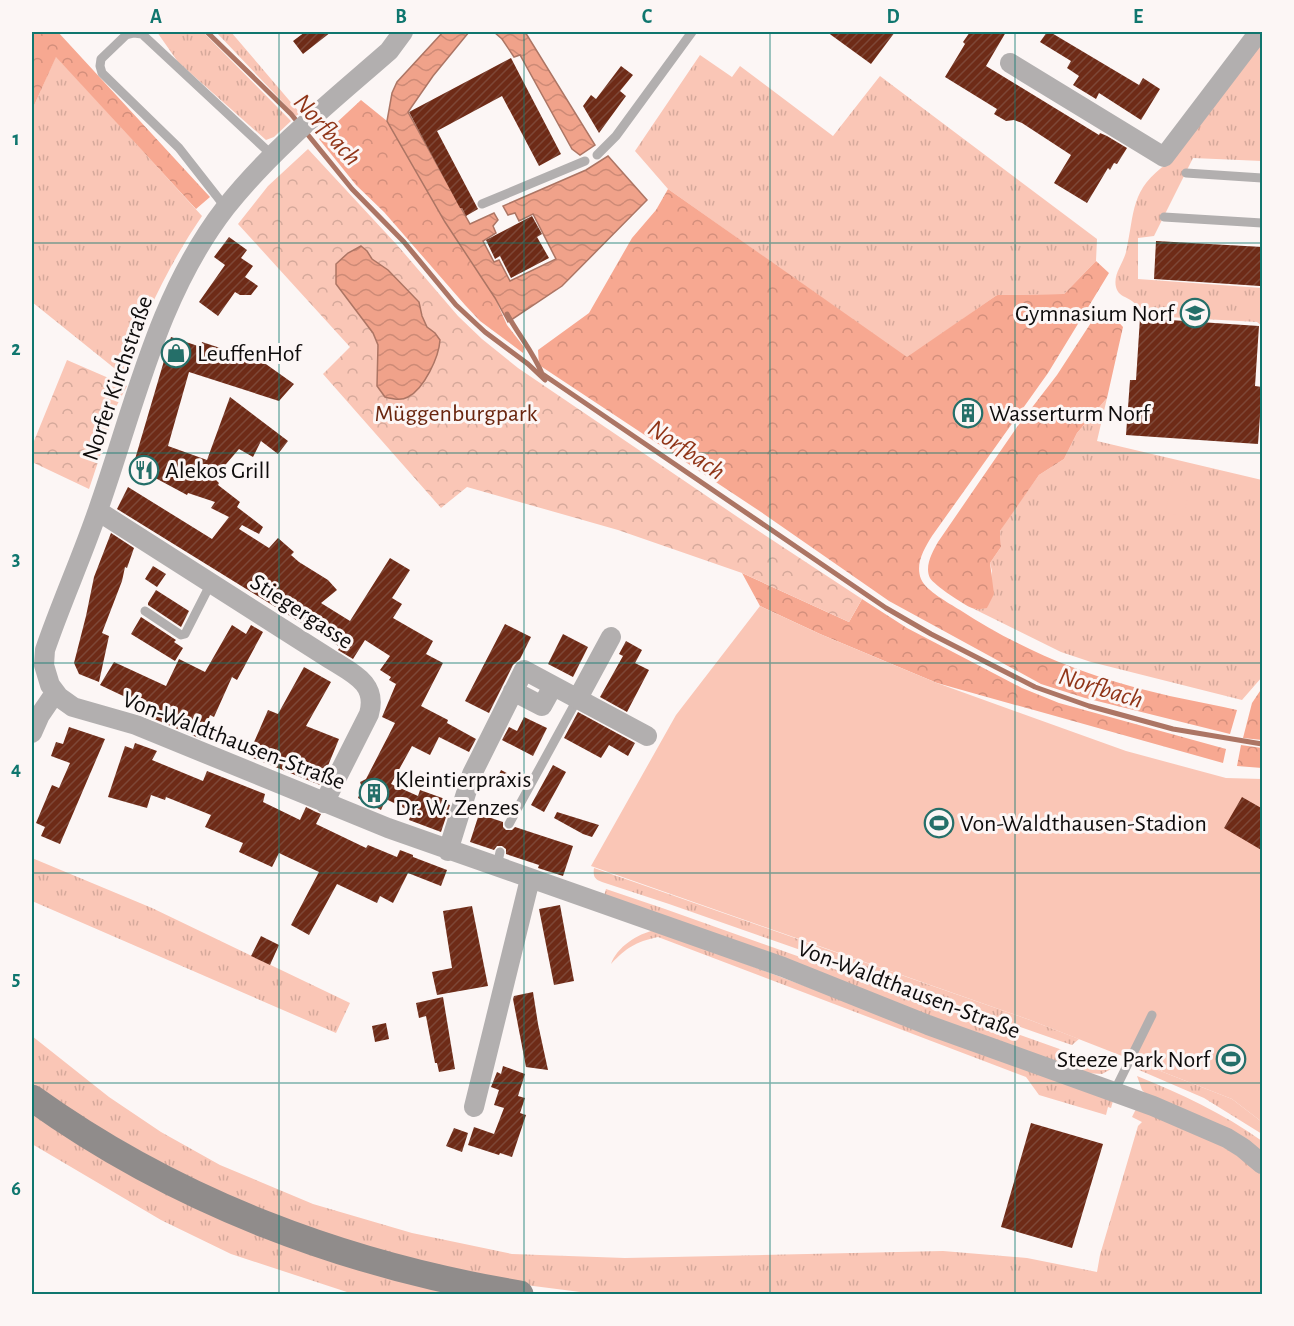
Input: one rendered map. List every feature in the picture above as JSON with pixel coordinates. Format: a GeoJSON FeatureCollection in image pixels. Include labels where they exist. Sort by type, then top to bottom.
{"type":"FeatureCollection","features":[{"type":"Feature","properties":{"kind":"main road"},"geometry":{"type":"LineString","coordinates":[[32,1098],[121,1156],[249,1219],[380,1264],[457,1283],[520,1294]]}},
{"type":"Feature","properties":{"kind":"street","name":"Norfer Kirchstraße"},"geometry":{"type":"LineString","coordinates":[[51,684],[44,665],[45,650],[98,511],[159,326],[194,256],[226,208],[272,155],[389,51],[403,32]]}},
{"type":"Feature","properties":{"kind":"street"},"geometry":{"type":"LineString","coordinates":[[1010,63],[1164,157],[1259,32]]}},
{"type":"Feature","properties":{"kind":"street","name":"Stiegergasse"},"geometry":{"type":"LineString","coordinates":[[98,511],[354,674],[366,685],[370,692],[372,706],[324,803]]}},
{"type":"Feature","properties":{"kind":"street"},"geometry":{"type":"LineString","coordinates":[[578,698],[611,637]]}},
{"type":"Feature","properties":{"kind":"street"},"geometry":{"type":"LineString","coordinates":[[448,851],[472,774],[524,670],[646,736]]}},
{"type":"Feature","properties":{"kind":"street"},"geometry":{"type":"LineString","coordinates":[[32,699],[51,684]]}},
{"type":"Feature","properties":{"kind":"street"},"geometry":{"type":"LineString","coordinates":[[32,733],[51,684]]}},
{"type":"Feature","properties":{"kind":"street","name":"Von-Waldthausen-Straße"},"geometry":{"type":"LineString","coordinates":[[51,684],[67,704],[79,710],[136,724],[324,803],[448,851],[498,860],[530,879],[783,967],[938,1029],[1114,1092],[1206,1128],[1243,1148],[1263,1164]]}},
{"type":"Feature","properties":{"kind":"street"},"geometry":{"type":"LineString","coordinates":[[474,1107],[530,879]]}},
{"type":"Feature","properties":{"kind":"lane"},"geometry":{"type":"LineString","coordinates":[[226,208],[179,148],[102,73],[101,59],[126,35],[133,32],[142,34],[272,155]]}},
{"type":"Feature","properties":{"kind":"lane"},"geometry":{"type":"LineString","coordinates":[[597,155],[616,136],[692,32]]}},
{"type":"Feature","properties":{"kind":"lane"},"geometry":{"type":"LineString","coordinates":[[482,204],[585,161]]}},
{"type":"Feature","properties":{"kind":"lane"},"geometry":{"type":"LineString","coordinates":[[1186,173],[1263,178]]}},
{"type":"Feature","properties":{"kind":"lane"},"geometry":{"type":"LineString","coordinates":[[1164,218],[1263,223]]}},
{"type":"Feature","properties":{"kind":"lane"},"geometry":{"type":"LineString","coordinates":[[145,611],[181,635],[185,634],[211,583]]}},
{"type":"Feature","properties":{"kind":"lane"},"geometry":{"type":"LineString","coordinates":[[509,824],[578,698]]}},
{"type":"Feature","properties":{"kind":"lane"},"geometry":{"type":"LineString","coordinates":[[1114,1092],[1152,1015]]}},
{"type":"Feature","properties":{"kind":"green space"},"geometry":{"type":"Polygon","coordinates":[[[32,32],[58,32],[210,197],[196,209],[56,57],[32,110],[32,32]]]}},
{"type":"Feature","properties":{"kind":"green space"},"geometry":{"type":"Polygon","coordinates":[[[157,32],[203,32],[291,121],[274,137],[266,140],[178,62],[157,32]]]}},
{"type":"Feature","properties":{"kind":"green space"},"geometry":{"type":"Polygon","coordinates":[[[216,32],[231,32],[300,113],[296,116],[216,32]]]}},
{"type":"Feature","properties":{"kind":"green space"},"geometry":{"type":"Polygon","coordinates":[[[1262,42],[1262,161],[1193,158],[1154,236],[1138,238],[1138,279],[1262,288],[1262,326],[1257,322],[1150,316],[1140,312],[1134,303],[1120,294],[1115,282],[1126,252],[1133,213],[1140,192],[1147,182],[1168,163],[1262,42]]]}},
{"type":"Feature","properties":{"kind":"green space"},"geometry":{"type":"Polygon","coordinates":[[[700,55],[732,77],[740,66],[833,136],[880,76],[1097,239],[1096,261],[1064,294],[997,295],[907,358],[668,189],[635,151],[700,55]]]}},
{"type":"Feature","properties":{"kind":"green space"},"geometry":{"type":"Polygon","coordinates":[[[56,56],[202,216],[157,293],[124,376],[32,302],[32,110],[56,56]]]}},
{"type":"Feature","properties":{"kind":"green space"},"geometry":{"type":"Polygon","coordinates":[[[361,100],[387,121],[445,222],[495,298],[507,325],[524,347],[523,353],[480,321],[384,212],[356,185],[319,139],[361,100]]]}},
{"type":"Feature","properties":{"kind":"green space","name":"Müggenburgpark"},"geometry":{"type":"Polygon","coordinates":[[[308,149],[398,246],[458,316],[482,339],[518,368],[862,599],[849,622],[742,573],[618,530],[467,487],[441,508],[323,374],[350,347],[238,224],[268,186],[308,149]]]}},
{"type":"Feature","properties":{"kind":"green space"},"geometry":{"type":"Polygon","coordinates":[[[668,189],[907,357],[997,295],[1064,294],[1096,261],[1109,273],[1048,373],[932,536],[921,557],[919,573],[928,588],[938,596],[1000,634],[1042,655],[1108,680],[1237,710],[1230,734],[1085,698],[1041,684],[889,601],[761,512],[539,365],[538,350],[589,313],[632,238],[656,210],[668,189]]]}},
{"type":"Feature","properties":{"kind":"green space"},"geometry":{"type":"Polygon","coordinates":[[[1096,315],[1113,316],[1123,327],[1107,398],[1077,433],[1064,459],[1039,475],[1000,531],[1001,547],[990,563],[994,594],[987,608],[972,608],[930,578],[928,569],[932,554],[938,542],[1017,427],[1057,375],[1096,315]]]}},
{"type":"Feature","properties":{"kind":"green space"},"geometry":{"type":"Polygon","coordinates":[[[67,360],[127,386],[117,405],[89,489],[32,462],[32,446],[67,360]]]}},
{"type":"Feature","properties":{"kind":"green space"},"geometry":{"type":"Polygon","coordinates":[[[1107,398],[1097,441],[1262,480],[1262,677],[1242,700],[1091,662],[1061,652],[974,609],[987,608],[992,571],[990,563],[1001,547],[1000,531],[1006,521],[1039,475],[1064,459],[1077,433],[1107,398]]]}},
{"type":"Feature","properties":{"kind":"green space"},"geometry":{"type":"Polygon","coordinates":[[[1173,480],[1191,484],[1183,517],[1165,512],[1173,480]]]}},
{"type":"Feature","properties":{"kind":"green space"},"geometry":{"type":"Polygon","coordinates":[[[742,573],[849,622],[862,599],[907,628],[1022,688],[1059,703],[1226,749],[1223,763],[937,683],[760,606],[742,573]]]}},
{"type":"Feature","properties":{"kind":"green space","name":"Von-Waldthausen-Stadion"},"geometry":{"type":"Polygon","coordinates":[[[760,606],[937,683],[1126,751],[1226,778],[1262,779],[1262,1122],[1232,1099],[1030,1020],[591,866],[676,715],[760,606]]]}},
{"type":"Feature","properties":{"kind":"green space"},"geometry":{"type":"Polygon","coordinates":[[[1262,688],[1262,740],[1243,738],[1252,703],[1262,688]]]}},
{"type":"Feature","properties":{"kind":"green space"},"geometry":{"type":"Polygon","coordinates":[[[1241,745],[1262,748],[1262,768],[1237,766],[1241,745]]]}},
{"type":"Feature","properties":{"kind":"green space"},"geometry":{"type":"Polygon","coordinates":[[[32,858],[152,908],[350,1003],[336,1033],[32,901],[32,858]]]}},
{"type":"Feature","properties":{"kind":"green space"},"geometry":{"type":"Polygon","coordinates":[[[594,868],[1079,1039],[1072,1045],[602,882],[595,877],[594,868]]]}},
{"type":"Feature","properties":{"kind":"green space"},"geometry":{"type":"Polygon","coordinates":[[[606,889],[1113,1068],[1102,1074],[1086,1073],[604,896],[606,889]]]}},
{"type":"Feature","properties":{"kind":"green space"},"geometry":{"type":"Polygon","coordinates":[[[655,930],[1113,1101],[1111,1108],[1108,1107],[1106,1115],[1039,1095],[1026,1077],[658,937],[632,946],[611,964],[628,942],[655,930]]]}},
{"type":"Feature","properties":{"kind":"green space"},"geometry":{"type":"Polygon","coordinates":[[[32,1036],[109,1097],[161,1132],[220,1165],[313,1204],[412,1233],[512,1254],[625,1258],[943,1251],[1027,1258],[1097,1272],[1138,1126],[1142,1122],[1132,1117],[1136,1109],[1218,1144],[1262,1174],[1262,1294],[1029,1292],[596,1294],[487,1280],[416,1265],[215,1194],[32,1089],[32,1036]]]}},
{"type":"Feature","properties":{"kind":"green space"},"geometry":{"type":"Polygon","coordinates":[[[1140,1063],[1232,1099],[1262,1122],[1262,1134],[1204,1098],[1139,1070],[1140,1063]]]}},
{"type":"Feature","properties":{"kind":"green space"},"geometry":{"type":"Polygon","coordinates":[[[1137,1076],[1201,1105],[1247,1131],[1262,1141],[1262,1155],[1147,1095],[1142,1090],[1137,1076]]]}},
{"type":"Feature","properties":{"kind":"green space"},"geometry":{"type":"Polygon","coordinates":[[[32,1110],[57,1127],[471,1294],[353,1294],[231,1254],[161,1220],[32,1144],[32,1110]]]}},
{"type":"Feature","properties":{"kind":"water"},"geometry":{"type":"Polygon","coordinates":[[[443,32],[469,32],[433,76],[408,112],[470,224],[494,213],[498,220],[493,226],[496,233],[483,241],[494,262],[499,260],[510,281],[556,259],[533,214],[519,221],[515,213],[508,215],[503,206],[586,170],[608,156],[647,200],[562,286],[508,322],[445,222],[387,121],[392,93],[397,82],[443,32]]]}},
{"type":"Feature","properties":{"kind":"water"},"geometry":{"type":"Polygon","coordinates":[[[494,32],[524,32],[527,35],[595,145],[580,155],[572,149],[520,55],[514,57],[502,39],[494,32]]]}},
{"type":"Feature","properties":{"kind":"water"},"geometry":{"type":"Polygon","coordinates":[[[361,246],[419,302],[427,327],[440,340],[434,363],[425,380],[414,393],[405,398],[385,397],[377,386],[378,345],[373,333],[336,284],[336,264],[348,253],[361,246]]]}},
{"type":"Feature","properties":{"kind":"building"},"geometry":{"type":"Polygon","coordinates":[[[305,32],[331,32],[303,54],[293,41],[305,32]]]}},
{"type":"Feature","properties":{"kind":"building"},"geometry":{"type":"Polygon","coordinates":[[[827,32],[895,32],[871,64],[827,32]]]}},
{"type":"Feature","properties":{"kind":"building"},"geometry":{"type":"Polygon","coordinates":[[[970,32],[1006,32],[986,66],[1099,135],[1100,133],[1107,136],[1127,148],[1117,164],[1114,163],[1110,170],[1108,168],[1087,203],[1054,183],[1071,155],[1022,123],[1014,120],[1006,121],[994,114],[997,109],[945,77],[970,32]]]}},
{"type":"Feature","properties":{"kind":"building"},"geometry":{"type":"Polygon","coordinates":[[[1047,32],[1139,85],[1143,78],[1160,89],[1141,120],[1099,93],[1096,99],[1073,85],[1079,76],[1067,68],[1071,61],[1040,42],[1047,32]]]}},
{"type":"Feature","properties":{"kind":"building"},"geometry":{"type":"Polygon","coordinates":[[[511,58],[561,154],[539,166],[502,96],[437,131],[478,209],[466,216],[409,112],[511,58]]]}},
{"type":"Feature","properties":{"kind":"building"},"geometry":{"type":"Polygon","coordinates":[[[621,66],[633,75],[620,91],[626,96],[599,133],[583,106],[591,95],[596,99],[621,66]]]}},
{"type":"Feature","properties":{"kind":"building"},"geometry":{"type":"Polygon","coordinates":[[[532,216],[542,234],[537,237],[549,258],[511,278],[500,256],[495,259],[486,240],[532,216]]]}},
{"type":"Feature","properties":{"kind":"building"},"geometry":{"type":"Polygon","coordinates":[[[229,237],[247,250],[241,258],[253,266],[245,277],[258,286],[251,295],[240,295],[235,292],[218,316],[199,302],[225,265],[214,257],[229,237]]]}},
{"type":"Feature","properties":{"kind":"building"},"geometry":{"type":"Polygon","coordinates":[[[1156,241],[1263,247],[1260,286],[1154,279],[1156,241]]]}},
{"type":"Feature","properties":{"kind":"building"},"geometry":{"type":"Polygon","coordinates":[[[1140,318],[1259,326],[1255,386],[1262,387],[1258,444],[1126,435],[1130,380],[1136,380],[1140,318]]]}},
{"type":"Feature","properties":{"kind":"building"},"geometry":{"type":"Polygon","coordinates":[[[171,337],[201,347],[202,342],[263,362],[294,384],[279,401],[189,372],[168,446],[207,460],[230,397],[288,441],[278,454],[261,441],[253,457],[239,449],[214,478],[219,483],[218,485],[240,502],[237,507],[263,527],[259,534],[242,525],[239,529],[269,548],[278,538],[294,552],[291,555],[328,580],[337,590],[321,603],[350,621],[390,558],[410,570],[392,598],[402,604],[393,618],[433,641],[426,654],[443,663],[421,706],[448,720],[447,723],[476,739],[469,752],[439,737],[430,755],[412,746],[391,784],[418,796],[420,790],[445,799],[444,803],[450,805],[441,832],[409,820],[412,812],[386,799],[381,810],[358,798],[362,788],[360,782],[366,779],[395,723],[382,717],[396,684],[389,680],[391,677],[380,670],[390,656],[365,640],[353,659],[338,650],[340,647],[117,509],[128,487],[212,539],[229,517],[211,508],[215,502],[188,493],[187,495],[133,466],[171,337]]]}},
{"type":"Feature","properties":{"kind":"building"},"geometry":{"type":"Polygon","coordinates":[[[111,533],[134,548],[102,633],[109,636],[99,682],[79,674],[74,663],[94,577],[111,533]]]}},
{"type":"Feature","properties":{"kind":"building"},"geometry":{"type":"Polygon","coordinates":[[[153,566],[166,574],[157,587],[145,579],[153,566]]]}},
{"type":"Feature","properties":{"kind":"building"},"geometry":{"type":"Polygon","coordinates":[[[156,590],[189,611],[181,627],[148,605],[156,590]]]}},
{"type":"Feature","properties":{"kind":"building"},"geometry":{"type":"Polygon","coordinates":[[[141,617],[176,640],[174,642],[183,648],[175,661],[131,634],[141,617]]]}},
{"type":"Feature","properties":{"kind":"building"},"geometry":{"type":"Polygon","coordinates":[[[505,624],[531,637],[520,659],[513,665],[489,713],[465,701],[505,624]]]}},
{"type":"Feature","properties":{"kind":"building"},"geometry":{"type":"Polygon","coordinates":[[[232,625],[246,634],[251,625],[263,632],[237,680],[232,677],[214,717],[210,715],[201,739],[152,718],[155,711],[100,685],[114,662],[166,686],[179,659],[205,672],[232,625]]]}},
{"type":"Feature","properties":{"kind":"building"},"geometry":{"type":"Polygon","coordinates":[[[563,634],[588,647],[573,677],[548,664],[563,634]]]}},
{"type":"Feature","properties":{"kind":"building"},"geometry":{"type":"Polygon","coordinates":[[[626,641],[642,650],[635,663],[649,670],[627,712],[600,697],[623,656],[619,654],[626,641]]]}},
{"type":"Feature","properties":{"kind":"building"},"geometry":{"type":"Polygon","coordinates":[[[304,667],[331,682],[306,726],[339,739],[320,785],[248,756],[268,710],[278,714],[304,667]]]}},
{"type":"Feature","properties":{"kind":"building"},"geometry":{"type":"Polygon","coordinates":[[[578,712],[635,743],[628,756],[609,745],[601,758],[564,738],[578,712]]]}},
{"type":"Feature","properties":{"kind":"building"},"geometry":{"type":"Polygon","coordinates":[[[524,717],[547,728],[533,756],[502,740],[509,727],[517,731],[524,717]]]}},
{"type":"Feature","properties":{"kind":"building"},"geometry":{"type":"Polygon","coordinates":[[[69,727],[105,739],[60,844],[41,836],[45,827],[36,823],[52,785],[59,788],[70,763],[51,756],[56,742],[63,744],[69,727]]]}},
{"type":"Feature","properties":{"kind":"building"},"geometry":{"type":"Polygon","coordinates":[[[135,743],[157,751],[152,760],[203,781],[207,771],[265,794],[263,802],[300,820],[306,807],[321,814],[316,824],[366,848],[368,845],[397,857],[400,850],[447,870],[441,886],[408,873],[393,903],[380,896],[377,903],[337,884],[309,935],[291,925],[319,872],[279,853],[272,867],[239,852],[243,843],[205,827],[211,815],[166,797],[165,800],[151,795],[147,808],[108,797],[125,746],[133,749],[135,743]]]}},
{"type":"Feature","properties":{"kind":"building"},"geometry":{"type":"Polygon","coordinates":[[[553,765],[566,772],[544,812],[531,805],[553,765]]]}},
{"type":"Feature","properties":{"kind":"building"},"geometry":{"type":"Polygon","coordinates":[[[501,770],[514,777],[507,789],[495,783],[501,770]]]}},
{"type":"Feature","properties":{"kind":"building"},"geometry":{"type":"Polygon","coordinates":[[[1242,797],[1263,809],[1263,851],[1224,828],[1242,797]]]}},
{"type":"Feature","properties":{"kind":"building"},"geometry":{"type":"Polygon","coordinates":[[[557,812],[599,825],[592,837],[554,818],[557,812]]]}},
{"type":"Feature","properties":{"kind":"building"},"geometry":{"type":"Polygon","coordinates":[[[479,814],[503,822],[506,830],[512,830],[515,827],[573,846],[563,876],[506,854],[506,849],[502,846],[497,846],[494,850],[470,842],[479,814]]]}},
{"type":"Feature","properties":{"kind":"building"},"geometry":{"type":"Polygon","coordinates":[[[560,905],[574,981],[554,985],[539,909],[560,905]]]}},
{"type":"Feature","properties":{"kind":"building"},"geometry":{"type":"Polygon","coordinates":[[[472,906],[488,986],[437,995],[432,972],[452,968],[443,911],[472,906]]]}},
{"type":"Feature","properties":{"kind":"building"},"geometry":{"type":"Polygon","coordinates":[[[261,936],[279,945],[270,965],[251,956],[261,936]]]}},
{"type":"Feature","properties":{"kind":"building"},"geometry":{"type":"Polygon","coordinates":[[[533,992],[548,1070],[526,1067],[513,999],[514,996],[533,992]]]}},
{"type":"Feature","properties":{"kind":"building"},"geometry":{"type":"Polygon","coordinates":[[[443,997],[455,1069],[439,1072],[437,1063],[435,1063],[426,1016],[419,1018],[416,1003],[443,997]]]}},
{"type":"Feature","properties":{"kind":"building"},"geometry":{"type":"Polygon","coordinates":[[[386,1023],[389,1039],[375,1042],[372,1026],[386,1023]]]}},
{"type":"Feature","properties":{"kind":"building"},"geometry":{"type":"Polygon","coordinates":[[[503,1066],[525,1074],[518,1096],[525,1098],[520,1113],[526,1115],[512,1157],[468,1145],[474,1127],[494,1134],[504,1108],[494,1105],[499,1090],[491,1087],[497,1072],[501,1074],[503,1066]]]}},
{"type":"Feature","properties":{"kind":"building"},"geometry":{"type":"Polygon","coordinates":[[[1031,1123],[1103,1144],[1072,1248],[1001,1227],[1031,1123]]]}},
{"type":"Feature","properties":{"kind":"building"},"geometry":{"type":"Polygon","coordinates":[[[454,1128],[468,1133],[462,1152],[446,1146],[454,1128]]]}},
{"type":"Feature","properties":{"kind":"waterway","name":"Norfbach"},"geometry":{"type":"LineString","coordinates":[[207,32],[291,114],[352,189],[404,242],[456,305],[485,332],[528,364],[545,380],[541,373],[886,608],[931,634],[1035,687],[1089,706],[1173,729],[1262,744]]}},
{"type":"Feature","properties":{"kind":"waterway"},"geometry":{"type":"LineString","coordinates":[[507,314],[543,376]]}},
{"type":"Feature","properties":{"kind":"place","name":"Gymnasium Norf"},"geometry":{"type":"Point","coordinates":[1195,313]}},
{"type":"Feature","properties":{"kind":"place","name":"LeuffenHof"},"geometry":{"type":"Point","coordinates":[176,353]}},
{"type":"Feature","properties":{"kind":"place","name":"Wasserturm Norf"},"geometry":{"type":"Point","coordinates":[968,413]}},
{"type":"Feature","properties":{"kind":"place","name":"Alekos Grill"},"geometry":{"type":"Point","coordinates":[144,470]}},
{"type":"Feature","properties":{"kind":"place","name":"Kleintierpraxis Dr. W. Zenzes"},"geometry":{"type":"Point","coordinates":[374,793]}},
{"type":"Feature","properties":{"kind":"place","name":"Von-Waldthausen-Stadion"},"geometry":{"type":"Point","coordinates":[939,823]}},
{"type":"Feature","properties":{"kind":"place","name":"Steeze Park Norf"},"geometry":{"type":"Point","coordinates":[1231,1059]}}]}
